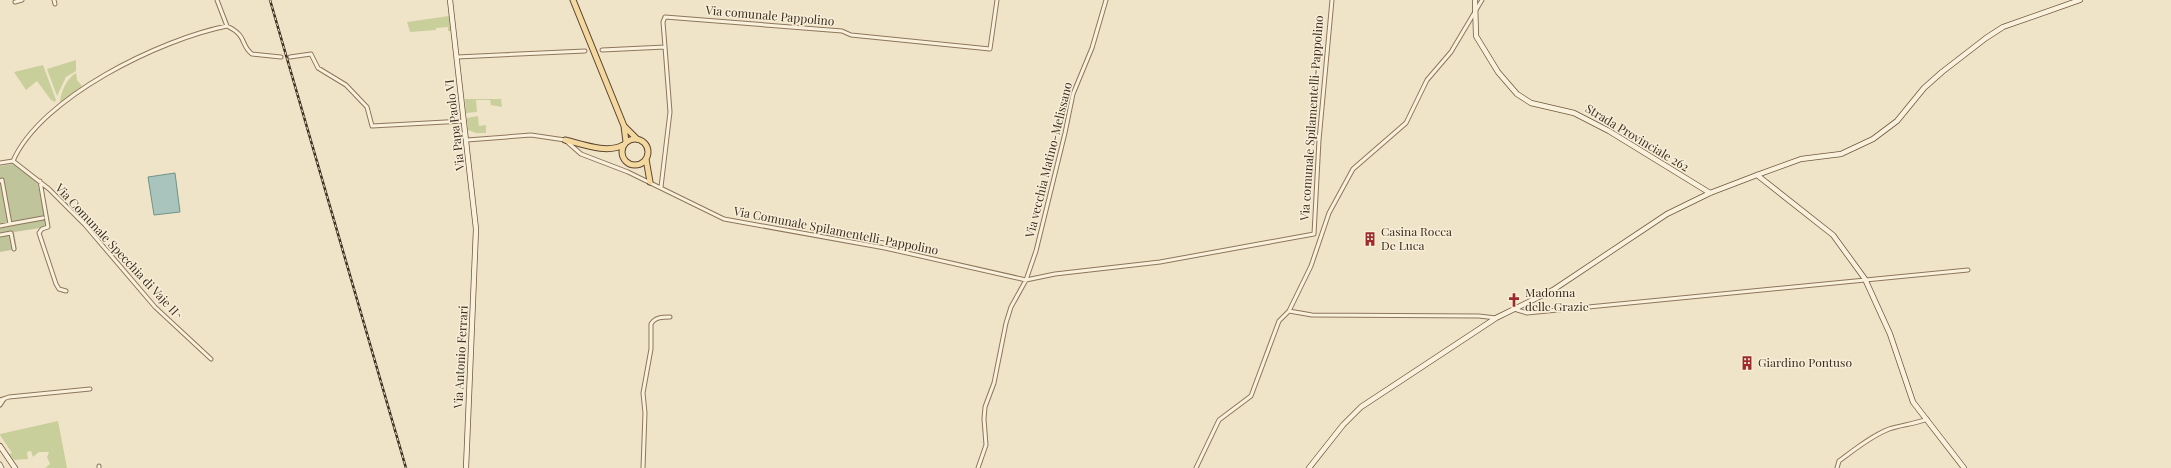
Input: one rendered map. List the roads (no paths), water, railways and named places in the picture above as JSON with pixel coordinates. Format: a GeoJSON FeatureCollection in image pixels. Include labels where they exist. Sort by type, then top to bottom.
{"type":"FeatureCollection","features":[{"type":"Feature","properties":{"kind":"main road"},"geometry":{"type":"LineString","coordinates":[[573,0],[624,126],[622,155]]}},
{"type":"Feature","properties":{"kind":"main road"},"geometry":{"type":"LineString","coordinates":[[624,126],[637,139],[647,146],[646,159],[650,182]]}},
{"type":"Feature","properties":{"kind":"main road"},"geometry":{"type":"LineString","coordinates":[[607,149],[614,149],[624,143],[637,139]]}},
{"type":"Feature","properties":{"kind":"main road"},"geometry":{"type":"LineString","coordinates":[[565,140],[607,149],[622,155],[630,165],[639,165],[649,173]]}},
{"type":"Feature","properties":{"kind":"main road"},"geometry":{"type":"LineString","coordinates":[[639,165],[646,159]]}},
{"type":"Feature","properties":{"kind":"street"},"geometry":{"type":"LineString","coordinates":[[15,2],[22,0]]}},
{"type":"Feature","properties":{"kind":"street"},"geometry":{"type":"LineString","coordinates":[[216,0],[227,26],[241,34],[249,52],[252,54],[281,56]]}},
{"type":"Feature","properties":{"kind":"street","name":"Via Papa Paolo VI"},"geometry":{"type":"LineString","coordinates":[[450,0],[467,140],[476,229],[476,247]]}},
{"type":"Feature","properties":{"kind":"street","name":"Via comunale Pappolino"},"geometry":{"type":"LineString","coordinates":[[665,47],[663,22],[665,17],[842,31],[851,35],[990,49],[997,0]]}},
{"type":"Feature","properties":{"kind":"street","name":"Via vecchia Matino-Melissano"},"geometry":{"type":"LineString","coordinates":[[1026,280],[1052,186],[1072,94],[1092,48],[1106,0]]}},
{"type":"Feature","properties":{"kind":"street","name":"Via comunale Spilamentelli-Pappolino"},"geometry":{"type":"LineString","coordinates":[[1026,280],[1055,274],[1160,262],[1314,234],[1319,140],[1332,0]]}},
{"type":"Feature","properties":{"kind":"street","name":"Strada Provinciale 262"},"geometry":{"type":"LineString","coordinates":[[1475,0],[1476,36],[1498,72],[1517,94],[1531,103],[1574,113],[1608,131],[1710,193]]}},
{"type":"Feature","properties":{"kind":"street"},"geometry":{"type":"LineString","coordinates":[[1196,468],[1219,420],[1250,396],[1279,321],[1289,311],[1311,266],[1329,213],[1353,169],[1406,123],[1426,80],[1451,52],[1475,9],[1482,0]]}},
{"type":"Feature","properties":{"kind":"street"},"geometry":{"type":"LineString","coordinates":[[1309,468],[1343,425],[1361,408],[1496,318],[1553,290],[1667,214],[1710,193],[1801,159],[1841,154],[1872,140],[1897,121],[1924,88],[1986,38],[2003,27],[2080,0]]}},
{"type":"Feature","properties":{"kind":"street"},"geometry":{"type":"LineString","coordinates":[[0,163],[13,161],[22,141],[58,106],[83,87],[181,38],[227,26]]}},
{"type":"Feature","properties":{"kind":"street"},"geometry":{"type":"LineString","coordinates":[[602,50],[665,47],[670,112],[661,187]]}},
{"type":"Feature","properties":{"kind":"street"},"geometry":{"type":"LineString","coordinates":[[457,57],[585,51]]}},
{"type":"Feature","properties":{"kind":"street"},"geometry":{"type":"LineString","coordinates":[[290,57],[311,54],[318,68],[346,85],[367,107],[372,126],[464,120]]}},
{"type":"Feature","properties":{"kind":"street"},"geometry":{"type":"LineString","coordinates":[[467,140],[531,135],[565,140],[581,154],[650,182]]}},
{"type":"Feature","properties":{"kind":"street","name":"Via Comunale Specchia di Vaje II^"},"geometry":{"type":"LineString","coordinates":[[13,161],[40,182],[85,225],[155,307],[211,359]]}},
{"type":"Feature","properties":{"kind":"street"},"geometry":{"type":"LineString","coordinates":[[1757,175],[1833,235],[1865,279],[1890,334],[1913,402],[1964,468]]}},
{"type":"Feature","properties":{"kind":"street"},"geometry":{"type":"LineString","coordinates":[[0,180],[2,180],[10,224]]}},
{"type":"Feature","properties":{"kind":"street"},"geometry":{"type":"LineString","coordinates":[[40,182],[48,228],[42,229],[39,233],[56,284],[66,291]]}},
{"type":"Feature","properties":{"kind":"street","name":"Via Comunale Spilamentelli-Pappolino"},"geometry":{"type":"LineString","coordinates":[[650,182],[724,219],[885,248],[1026,280]]}},
{"type":"Feature","properties":{"kind":"street"},"geometry":{"type":"LineString","coordinates":[[0,197],[5,196]]}},
{"type":"Feature","properties":{"kind":"street"},"geometry":{"type":"LineString","coordinates":[[0,226],[43,218]]}},
{"type":"Feature","properties":{"kind":"street"},"geometry":{"type":"LineString","coordinates":[[0,234],[11,233],[14,249]]}},
{"type":"Feature","properties":{"kind":"street","name":"Via Antonio Ferrari"},"geometry":{"type":"LineString","coordinates":[[466,468],[476,247]]}},
{"type":"Feature","properties":{"kind":"street"},"geometry":{"type":"LineString","coordinates":[[1514,309],[1527,313],[1535,313],[1751,292],[1865,279],[1968,270]]}},
{"type":"Feature","properties":{"kind":"street"},"geometry":{"type":"LineString","coordinates":[[978,468],[986,445],[984,419],[985,407],[1000,359],[1006,323],[1011,307],[1026,280]]}},
{"type":"Feature","properties":{"kind":"street"},"geometry":{"type":"LineString","coordinates":[[1289,311],[1327,315],[1479,316],[1496,318]]}},
{"type":"Feature","properties":{"kind":"street"},"geometry":{"type":"LineString","coordinates":[[643,468],[645,413],[643,393],[651,349],[651,324],[653,320],[670,317]]}},
{"type":"Feature","properties":{"kind":"street"},"geometry":{"type":"LineString","coordinates":[[0,405],[1,400],[90,390]]}},
{"type":"Feature","properties":{"kind":"street"},"geometry":{"type":"LineString","coordinates":[[1837,468],[1839,460],[1863,443],[1888,430],[1908,426],[1927,419]]}},
{"type":"Feature","properties":{"kind":"street"},"geometry":{"type":"LineString","coordinates":[[0,446],[15,468]]}},
{"type":"Feature","properties":{"kind":"street"},"geometry":{"type":"LineString","coordinates":[[0,464],[2,468]]}},
{"type":"Feature","properties":{"kind":"water"},"geometry":{"type":"Polygon","coordinates":[[[175,173],[180,212],[154,215],[148,177],[175,173]]]}},
{"type":"Feature","properties":{"kind":"railway"},"geometry":{"type":"LineString","coordinates":[[270,0],[406,468]]}},
{"type":"Feature","properties":{"kind":"place","name":"Casina Rocca De Luca"},"geometry":{"type":"Point","coordinates":[1370,239]}},
{"type":"Feature","properties":{"kind":"place","name":"Madonna delle Grazie"},"geometry":{"type":"Point","coordinates":[1514,300]}},
{"type":"Feature","properties":{"kind":"place","name":"Giardino Pontuso"},"geometry":{"type":"Point","coordinates":[1747,363]}}]}
